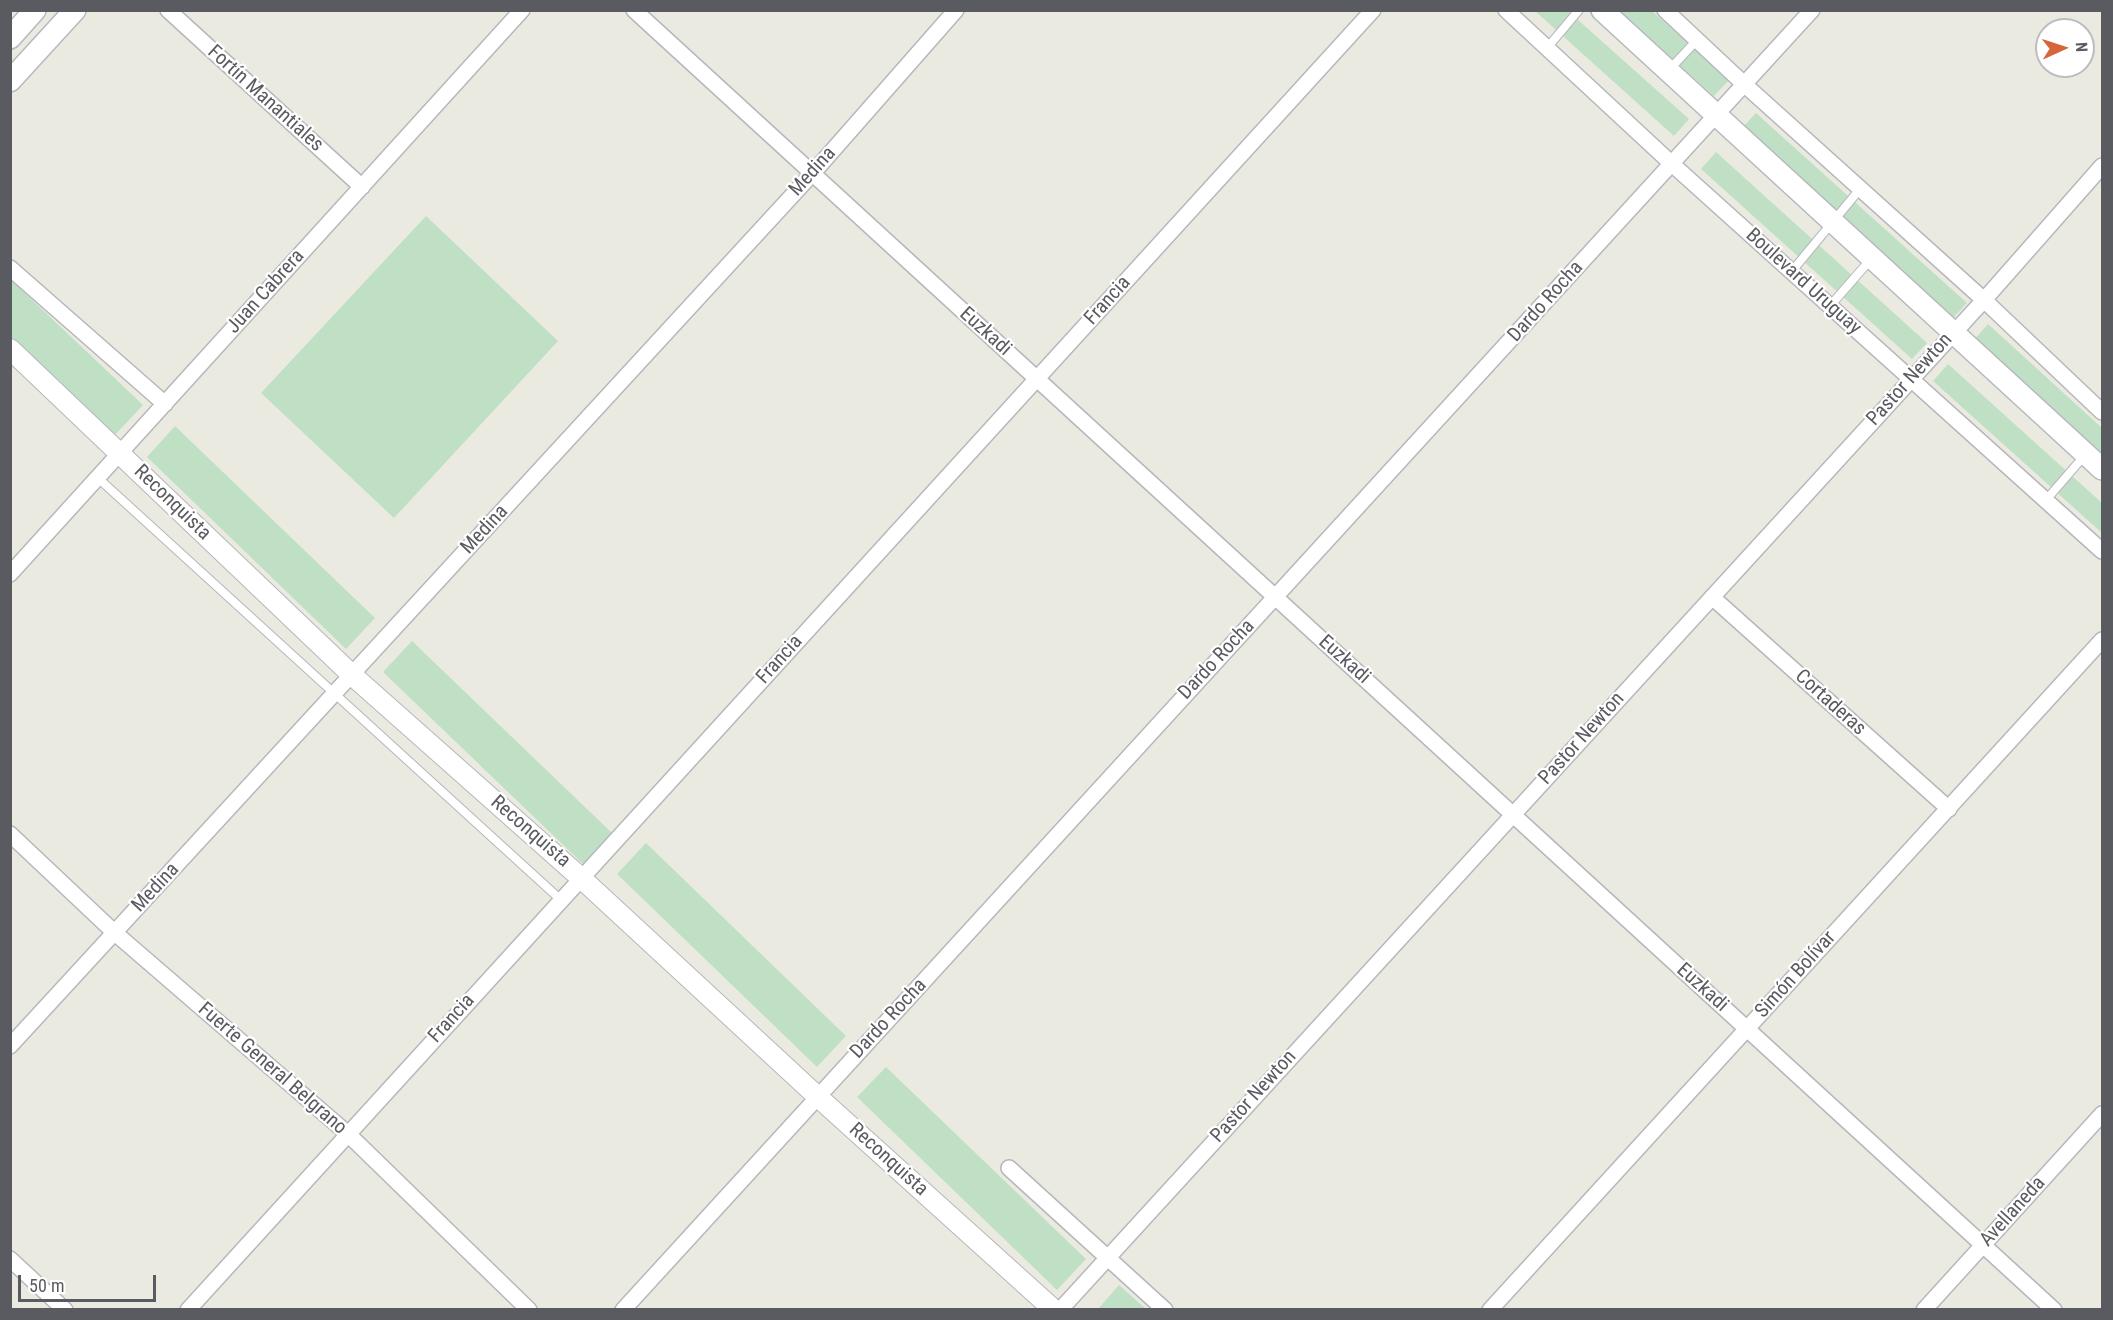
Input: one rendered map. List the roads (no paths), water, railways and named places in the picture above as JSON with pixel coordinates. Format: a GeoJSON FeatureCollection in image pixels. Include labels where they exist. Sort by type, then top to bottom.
{"type":"FeatureCollection","features":[{"type":"Feature","properties":{"kind":"main road"},"geometry":{"type":"LineString","coordinates":[[10,38],[36,10]]}},
{"type":"Feature","properties":{"kind":"main road"},"geometry":{"type":"LineString","coordinates":[[10,81],[75,10]]}},
{"type":"Feature","properties":{"kind":"main road"},"geometry":{"type":"LineString","coordinates":[[1602,10],[2103,469]]}},
{"type":"Feature","properties":{"kind":"street","name":"Fortín Manantiales"},"geometry":{"type":"LineString","coordinates":[[168,10],[362,187]]}},
{"type":"Feature","properties":{"kind":"street","name":"Juan Cabrera"},"geometry":{"type":"LineString","coordinates":[[10,574],[522,10]]}},
{"type":"Feature","properties":{"kind":"street","name":"Euzkadi"},"geometry":{"type":"LineString","coordinates":[[634,10],[2054,1310]]}},
{"type":"Feature","properties":{"kind":"street","name":"Medina"},"geometry":{"type":"LineString","coordinates":[[10,1046],[812,174],[956,10]]}},
{"type":"Feature","properties":{"kind":"street","name":"Francia"},"geometry":{"type":"LineString","coordinates":[[188,1310],[1373,10]]}},
{"type":"Feature","properties":{"kind":"street","name":"Boulevard Uruguay"},"geometry":{"type":"LineString","coordinates":[[1506,10],[1911,380],[2101,546]]}},
{"type":"Feature","properties":{"kind":"street"},"geometry":{"type":"LineString","coordinates":[[1665,10],[1744,85],[1984,300],[2103,412]]}},
{"type":"Feature","properties":{"kind":"street","name":"Dardo Rocha"},"geometry":{"type":"LineString","coordinates":[[623,1310],[1812,10]]}},
{"type":"Feature","properties":{"kind":"street","name":"Pastor Newton"},"geometry":{"type":"LineString","coordinates":[[1060,1310],[1954,333],[2103,166]]}},
{"type":"Feature","properties":{"kind":"street"},"geometry":{"type":"LineString","coordinates":[[10,268],[165,404]]}},
{"type":"Feature","properties":{"kind":"street","name":"Reconquista"},"geometry":{"type":"LineString","coordinates":[[10,349],[352,675],[581,878],[1054,1310]]}},
{"type":"Feature","properties":{"kind":"street","name":"Cortaderas"},"geometry":{"type":"LineString","coordinates":[[1712,597],[1949,808]]}},
{"type":"Feature","properties":{"kind":"street","name":"Simón Bolívar"},"geometry":{"type":"LineString","coordinates":[[1490,1310],[2103,640]]}},
{"type":"Feature","properties":{"kind":"street","name":"Fuerte General Belgrano"},"geometry":{"type":"LineString","coordinates":[[10,834],[114,933],[348,1134],[529,1310]]}},
{"type":"Feature","properties":{"kind":"street","name":"Avellaneda"},"geometry":{"type":"LineString","coordinates":[[1924,1310],[2103,1114]]}},
{"type":"Feature","properties":{"kind":"street"},"geometry":{"type":"LineString","coordinates":[[1009,1168],[1165,1310]]}},
{"type":"Feature","properties":{"kind":"street"},"geometry":{"type":"LineString","coordinates":[[10,1259],[65,1310]]}},
{"type":"Feature","properties":{"kind":"lane"},"geometry":{"type":"LineString","coordinates":[[1547,48],[1579,10]]}},
{"type":"Feature","properties":{"kind":"lane"},"geometry":{"type":"LineString","coordinates":[[1668,71],[1696,40]]}},
{"type":"Feature","properties":{"kind":"lane"},"geometry":{"type":"LineString","coordinates":[[1792,272],[1860,189]]}},
{"type":"Feature","properties":{"kind":"lane"},"geometry":{"type":"LineString","coordinates":[[1830,306],[1872,258]]}},
{"type":"Feature","properties":{"kind":"lane"},"geometry":{"type":"LineString","coordinates":[[2046,500],[2086,454]]}},
{"type":"Feature","properties":{"kind":"lane"},"geometry":{"type":"LineString","coordinates":[[98,478],[561,900]]}}]}
